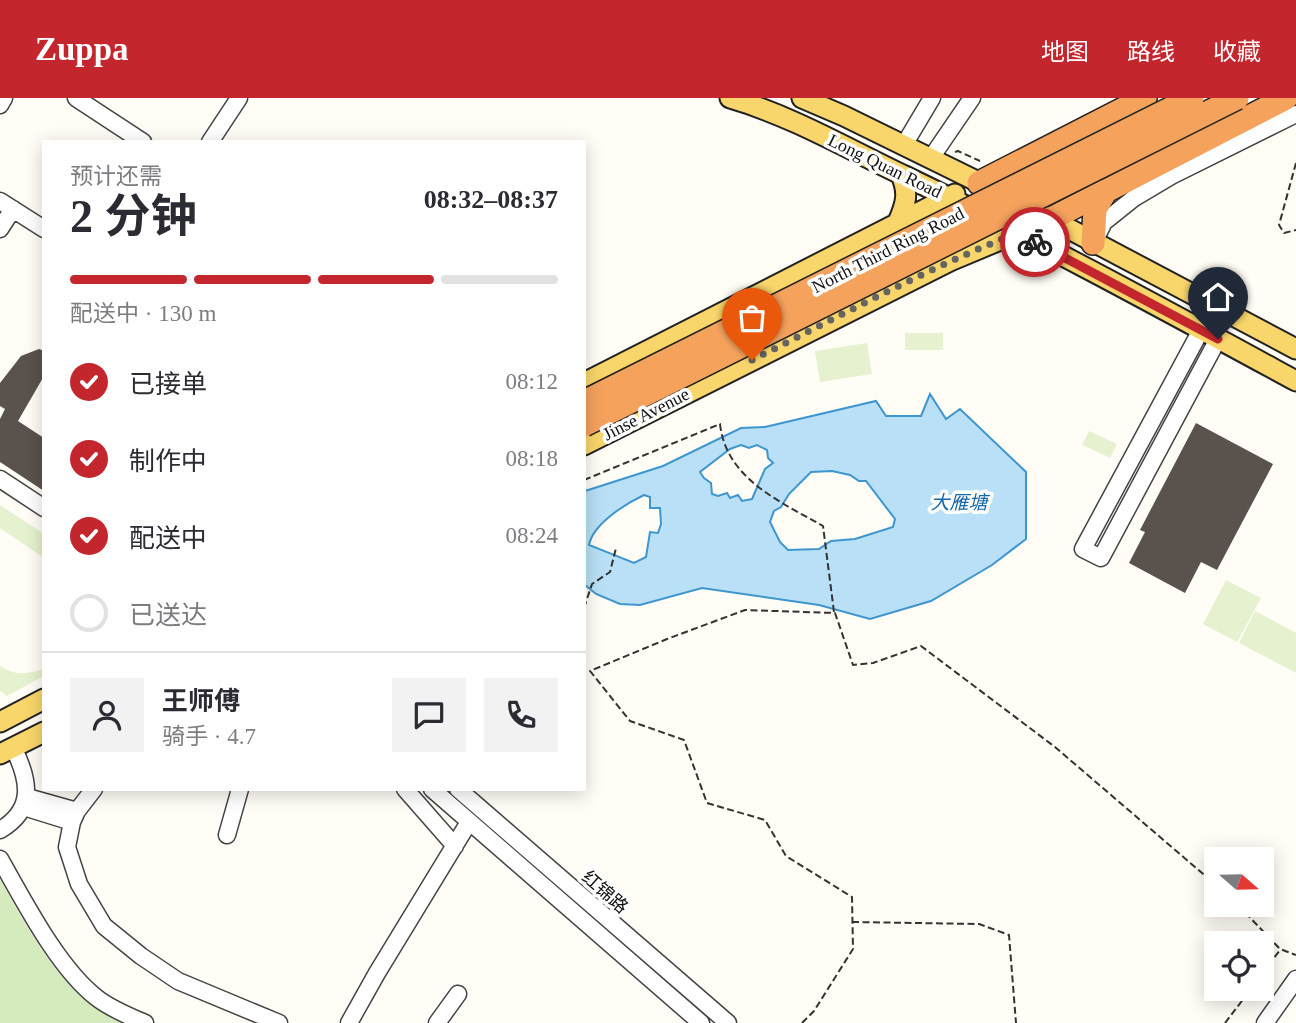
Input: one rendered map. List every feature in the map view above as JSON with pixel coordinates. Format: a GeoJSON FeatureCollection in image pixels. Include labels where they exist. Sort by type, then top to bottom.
{"type":"FeatureCollection","features":[{"type":"Feature","properties":{"kind":"highway"},"geometry":{"type":"LineString","coordinates":[[979,172],[1145,98]]}},
{"type":"Feature","properties":{"kind":"highway","name":"North Third Ring Road"},"geometry":{"type":"LineString","coordinates":[[586,401],[1192,98]]}},
{"type":"Feature","properties":{"kind":"highway","name":"North Third Ring Road"},"geometry":{"type":"LineString","coordinates":[[586,424],[1237,98]]}},
{"type":"Feature","properties":{"kind":"highway"},"geometry":{"type":"LineString","coordinates":[[1049,220],[1286,98]]}},
{"type":"Feature","properties":{"kind":"highway"},"geometry":{"type":"LineString","coordinates":[[1093,243],[1095,209],[1098,200],[1106,191]]}},
{"type":"Feature","properties":{"kind":"main road","name":"Long Quan Road"},"geometry":{"type":"LineString","coordinates":[[730,98],[832,139],[948,197],[1296,381]]}},
{"type":"Feature","properties":{"kind":"main road","name":"Long Quan Road"},"geometry":{"type":"LineString","coordinates":[[802,98],[931,159],[979,172],[1049,220],[1296,349]]}},
{"type":"Feature","properties":{"kind":"main road"},"geometry":{"type":"LineString","coordinates":[[586,382],[948,197],[979,172]]}},
{"type":"Feature","properties":{"kind":"main road"},"geometry":{"type":"LineString","coordinates":[[898,222],[906,205],[907,189],[901,174]]}},
{"type":"Feature","properties":{"kind":"main road","name":"Jinse Avenue"},"geometry":{"type":"LineString","coordinates":[[586,444],[950,261],[1049,220]]}},
{"type":"Feature","properties":{"kind":"main road"},"geometry":{"type":"LineString","coordinates":[[847,250],[864,254],[877,266],[880,284],[873,300]]}},
{"type":"Feature","properties":{"kind":"main road"},"geometry":{"type":"LineString","coordinates":[[0,722],[42,699]]}},
{"type":"Feature","properties":{"kind":"main road"},"geometry":{"type":"LineString","coordinates":[[7,751],[42,733]]}},
{"type":"Feature","properties":{"kind":"street"},"geometry":{"type":"LineString","coordinates":[[0,105],[4,98]]}},
{"type":"Feature","properties":{"kind":"street"},"geometry":{"type":"LineString","coordinates":[[76,98],[140,140]]}},
{"type":"Feature","properties":{"kind":"street"},"geometry":{"type":"LineString","coordinates":[[210,140],[239,98]]}},
{"type":"Feature","properties":{"kind":"street"},"geometry":{"type":"LineString","coordinates":[[904,145],[932,98]]}},
{"type":"Feature","properties":{"kind":"street"},"geometry":{"type":"LineString","coordinates":[[931,159],[972,98]]}},
{"type":"Feature","properties":{"kind":"street"},"geometry":{"type":"LineString","coordinates":[[1093,243],[1104,222],[1134,198],[1171,176],[1296,114]]}},
{"type":"Feature","properties":{"kind":"street"},"geometry":{"type":"LineString","coordinates":[[0,229],[7,205],[42,228]]}},
{"type":"Feature","properties":{"kind":"street"},"geometry":{"type":"LineString","coordinates":[[1209,334],[1101,558],[1083,549],[1209,334]]}},
{"type":"Feature","properties":{"kind":"street"},"geometry":{"type":"LineString","coordinates":[[0,479],[42,508]]}},
{"type":"Feature","properties":{"kind":"street"},"geometry":{"type":"LineString","coordinates":[[0,830],[9,825],[26,802],[23,767],[7,751]]}},
{"type":"Feature","properties":{"kind":"street"},"geometry":{"type":"LineString","coordinates":[[93,791],[75,816],[67,847],[79,884],[104,926],[178,981],[279,1023]]}},
{"type":"Feature","properties":{"kind":"street"},"geometry":{"type":"LineString","coordinates":[[227,835],[239,791]]}},
{"type":"Feature","properties":{"kind":"street"},"geometry":{"type":"LineString","coordinates":[[407,791],[455,846]]}},
{"type":"Feature","properties":{"kind":"street","name":"红锦路"},"geometry":{"type":"LineString","coordinates":[[434,791],[701,1023]]}},
{"type":"Feature","properties":{"kind":"street","name":"红锦路"},"geometry":{"type":"LineString","coordinates":[[460,791],[728,1023]]}},
{"type":"Feature","properties":{"kind":"street"},"geometry":{"type":"LineString","coordinates":[[26,802],[75,816]]}},
{"type":"Feature","properties":{"kind":"street"},"geometry":{"type":"LineString","coordinates":[[349,1023],[469,822]]}},
{"type":"Feature","properties":{"kind":"street"},"geometry":{"type":"LineString","coordinates":[[0,859],[30,912],[75,978],[97,998],[145,1023]]}},
{"type":"Feature","properties":{"kind":"street"},"geometry":{"type":"LineString","coordinates":[[1265,1023],[1296,979]]}},
{"type":"Feature","properties":{"kind":"street"},"geometry":{"type":"LineString","coordinates":[[437,1023],[457,994]]}},
{"type":"Feature","properties":{"kind":"path"},"geometry":{"type":"LineString","coordinates":[[951,152],[958,151],[979,172]]}},
{"type":"Feature","properties":{"kind":"path"},"geometry":{"type":"LineString","coordinates":[[1296,163],[1279,217],[1279,225],[1284,233],[1296,230]]}},
{"type":"Feature","properties":{"kind":"path"},"geometry":{"type":"LineString","coordinates":[[586,479],[720,424],[730,456],[740,473],[753,484],[823,526],[835,613],[853,665],[873,663],[921,646],[1055,747],[1204,875]]}},
{"type":"Feature","properties":{"kind":"path"},"geometry":{"type":"LineString","coordinates":[[586,605],[592,584],[610,572],[616,548]]}},
{"type":"Feature","properties":{"kind":"path"},"geometry":{"type":"LineString","coordinates":[[802,1023],[814,1011],[853,949],[852,897],[786,856],[765,820],[707,803],[684,740],[630,721],[590,671],[745,610],[835,613]]}},
{"type":"Feature","properties":{"kind":"path"},"geometry":{"type":"LineString","coordinates":[[1249,917],[1280,949],[1296,956]]}},
{"type":"Feature","properties":{"kind":"path"},"geometry":{"type":"LineString","coordinates":[[852,922],[979,924],[1009,935],[1016,1023]]}},
{"type":"Feature","properties":{"kind":"path"},"geometry":{"type":"LineString","coordinates":[[1274,957],[1280,949]]}},
{"type":"Feature","properties":{"kind":"path"},"geometry":{"type":"LineString","coordinates":[[1225,1023],[1242,1001]]}},
{"type":"Feature","properties":{"kind":"green space"},"geometry":{"type":"Polygon","coordinates":[[[905,333],[943,333],[943,350],[905,350],[905,333]]]}},
{"type":"Feature","properties":{"kind":"green space"},"geometry":{"type":"Polygon","coordinates":[[[867,343],[872,374],[820,382],[815,351],[867,343]]]}},
{"type":"Feature","properties":{"kind":"green space"},"geometry":{"type":"Polygon","coordinates":[[[1089,431],[1117,444],[1110,458],[1082,445],[1089,431]]]}},
{"type":"Feature","properties":{"kind":"green space"},"geometry":{"type":"Polygon","coordinates":[[[0,505],[42,533],[42,557],[0,528],[0,505]]]}},
{"type":"Feature","properties":{"kind":"green space"},"geometry":{"type":"Polygon","coordinates":[[[1226,580],[1261,598],[1237,642],[1203,624],[1226,580]]]}},
{"type":"Feature","properties":{"kind":"green space"},"geometry":{"type":"Polygon","coordinates":[[[1255,611],[1296,633],[1296,673],[1239,643],[1255,611]]]}},
{"type":"Feature","properties":{"kind":"green space"},"geometry":{"type":"Polygon","coordinates":[[[0,666],[21,673],[42,670],[42,677],[7,696],[0,691],[0,666]]]}},
{"type":"Feature","properties":{"kind":"green space"},"geometry":{"type":"Polygon","coordinates":[[[0,879],[39,946],[64,978],[95,1005],[128,1023],[0,1023],[0,879]]]}},
{"type":"Feature","properties":{"kind":"water","name":"大雁塘"},"geometry":{"type":"Polygon","coordinates":[[[930,394],[946,419],[960,409],[1026,472],[1026,539],[992,565],[931,601],[870,619],[819,605],[702,588],[640,605],[620,604],[596,594],[586,586],[586,491],[663,466],[741,428],[765,427],[876,401],[886,416],[921,416],[930,394]],[[741,445],[730,449],[700,472],[711,483],[712,494],[718,496],[727,493],[730,498],[738,495],[742,501],[752,499],[765,469],[773,463],[768,458],[767,450],[757,445],[749,448],[741,445]],[[832,471],[811,472],[789,494],[781,507],[774,511],[770,522],[780,542],[788,550],[819,549],[831,541],[855,539],[893,527],[895,519],[866,481],[832,471]],[[644,495],[603,522],[589,545],[634,563],[646,557],[650,532],[658,533],[661,524],[660,508],[650,508],[650,497],[644,495]]]}},
{"type":"Feature","properties":{"kind":"building"},"geometry":{"type":"Polygon","coordinates":[[[42,350],[42,379],[18,421],[42,437],[42,490],[0,462],[0,419],[5,409],[0,406],[0,383],[21,356],[42,350]]]}},
{"type":"Feature","properties":{"kind":"building"},"geometry":{"type":"Polygon","coordinates":[[[1196,423],[1273,464],[1217,570],[1201,562],[1185,593],[1129,563],[1145,532],[1140,530],[1196,423]]]}},
{"type":"Feature","properties":{"kind":"way so far"},"geometry":{"type":"LineString","coordinates":[[752,360],[989,244],[1017,233],[1035,242]]}},
{"type":"Feature","properties":{"kind":"route"},"geometry":{"type":"LineString","coordinates":[[1035,242],[1218,339]]}}]}
